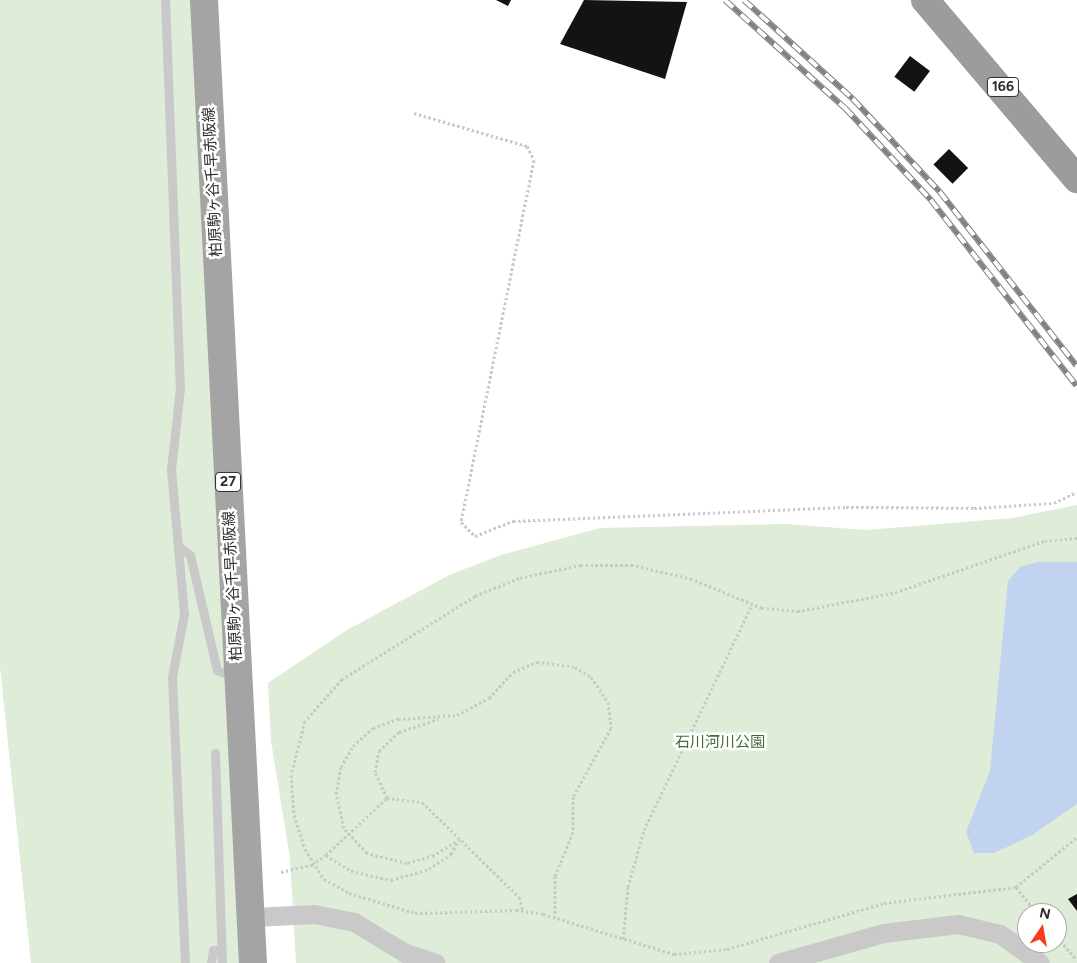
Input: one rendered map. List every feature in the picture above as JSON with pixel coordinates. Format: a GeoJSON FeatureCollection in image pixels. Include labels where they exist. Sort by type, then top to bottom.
{"type":"FeatureCollection","features":[{"type":"Feature","properties":{"kind":"highway","name":"166"},"geometry":{"type":"LineString","coordinates":[[925,0],[1077,179]]}},
{"type":"Feature","properties":{"kind":"main road","name":"柏原駒ヶ谷千早赤阪線"},"geometry":{"type":"LineString","coordinates":[[204,0],[254,963]]}},
{"type":"Feature","properties":{"kind":"street"},"geometry":{"type":"LineString","coordinates":[[252,917],[314,914],[354,922],[405,953],[435,963]]}},
{"type":"Feature","properties":{"kind":"street"},"geometry":{"type":"LineString","coordinates":[[778,963],[883,932],[958,924],[1000,934],[1040,963]]}},
{"type":"Feature","properties":{"kind":"lane"},"geometry":{"type":"LineString","coordinates":[[165,0],[180,388],[171,469],[181,548],[184,614],[172,677],[185,963]]}},
{"type":"Feature","properties":{"kind":"lane"},"geometry":{"type":"LineString","coordinates":[[181,548],[190,555],[217,670],[238,678]]}},
{"type":"Feature","properties":{"kind":"lane"},"geometry":{"type":"LineString","coordinates":[[215,753],[222,963]]}},
{"type":"Feature","properties":{"kind":"lane"},"geometry":{"type":"LineString","coordinates":[[211,963],[213,950],[221,950]]}},
{"type":"Feature","properties":{"kind":"path"},"geometry":{"type":"LineString","coordinates":[[414,113],[527,146],[534,160],[461,522],[475,536],[513,521],[846,507],[974,508],[1054,503],[1077,492]]}},
{"type":"Feature","properties":{"kind":"path"},"geometry":{"type":"LineString","coordinates":[[1077,538],[1044,541],[859,601],[799,612],[753,605],[692,579],[651,568],[588,565],[541,572],[475,596],[342,679],[315,705],[293,755],[292,796],[302,841],[324,879],[370,901],[415,913],[523,911],[555,917],[674,954],[705,952],[884,903],[1016,887],[1077,837]]}},
{"type":"Feature","properties":{"kind":"path"},"geometry":{"type":"LineString","coordinates":[[623,939],[628,887],[644,830],[753,605]]}},
{"type":"Feature","properties":{"kind":"path"},"geometry":{"type":"LineString","coordinates":[[387,798],[375,772],[379,751],[399,732],[477,706],[513,672],[537,662],[575,667],[602,687],[611,728],[573,797],[573,832],[555,876],[555,917]]}},
{"type":"Feature","properties":{"kind":"path"},"geometry":{"type":"LineString","coordinates":[[440,719],[384,723],[353,746],[341,767],[336,794],[348,834],[367,853],[394,863],[421,860],[460,839]]}},
{"type":"Feature","properties":{"kind":"path"},"geometry":{"type":"LineString","coordinates":[[281,872],[312,865],[326,855],[387,798],[422,802],[519,897],[523,911]]}},
{"type":"Feature","properties":{"kind":"path"},"geometry":{"type":"LineString","coordinates":[[326,855],[351,871],[392,880],[435,866],[460,839]]}},
{"type":"Feature","properties":{"kind":"path"},"geometry":{"type":"LineString","coordinates":[[1016,887],[1029,903]]}},
{"type":"Feature","properties":{"kind":"path"},"geometry":{"type":"LineString","coordinates":[[1067,949],[1077,960]]}},
{"type":"Feature","properties":{"kind":"green space"},"geometry":{"type":"Polygon","coordinates":[[[0,0],[196,0],[240,963],[31,963],[0,667],[0,0]]]}},
{"type":"Feature","properties":{"kind":"green space","name":"石川河川公園"},"geometry":{"type":"Polygon","coordinates":[[[1077,505],[1077,963],[296,963],[290,858],[271,741],[268,683],[347,630],[449,575],[501,555],[600,528],[785,524],[866,530],[1012,518],[1077,505]]]}},
{"type":"Feature","properties":{"kind":"water"},"geometry":{"type":"Polygon","coordinates":[[[1037,562],[1077,562],[1077,804],[1032,835],[994,853],[974,853],[966,832],[990,771],[1008,581],[1020,567],[1037,562]]]}},
{"type":"Feature","properties":{"kind":"building"},"geometry":{"type":"Polygon","coordinates":[[[496,0],[511,0],[508,6],[496,0]]]}},
{"type":"Feature","properties":{"kind":"building"},"geometry":{"type":"Polygon","coordinates":[[[584,0],[687,2],[665,79],[560,44],[584,0]]]}},
{"type":"Feature","properties":{"kind":"building"},"geometry":{"type":"Polygon","coordinates":[[[910,56],[930,71],[914,92],[894,77],[910,56]]]}},
{"type":"Feature","properties":{"kind":"building"},"geometry":{"type":"Polygon","coordinates":[[[949,149],[968,168],[953,184],[933,165],[949,149]]]}},
{"type":"Feature","properties":{"kind":"building"},"geometry":{"type":"Polygon","coordinates":[[[1077,894],[1077,911],[1068,899],[1077,894]]]}},
{"type":"Feature","properties":{"kind":"railway"},"geometry":{"type":"LineString","coordinates":[[725,0],[845,108],[931,200],[1077,386]]}},
{"type":"Feature","properties":{"kind":"railway"},"geometry":{"type":"LineString","coordinates":[[744,0],[853,99],[940,192],[1077,366]]}}]}
